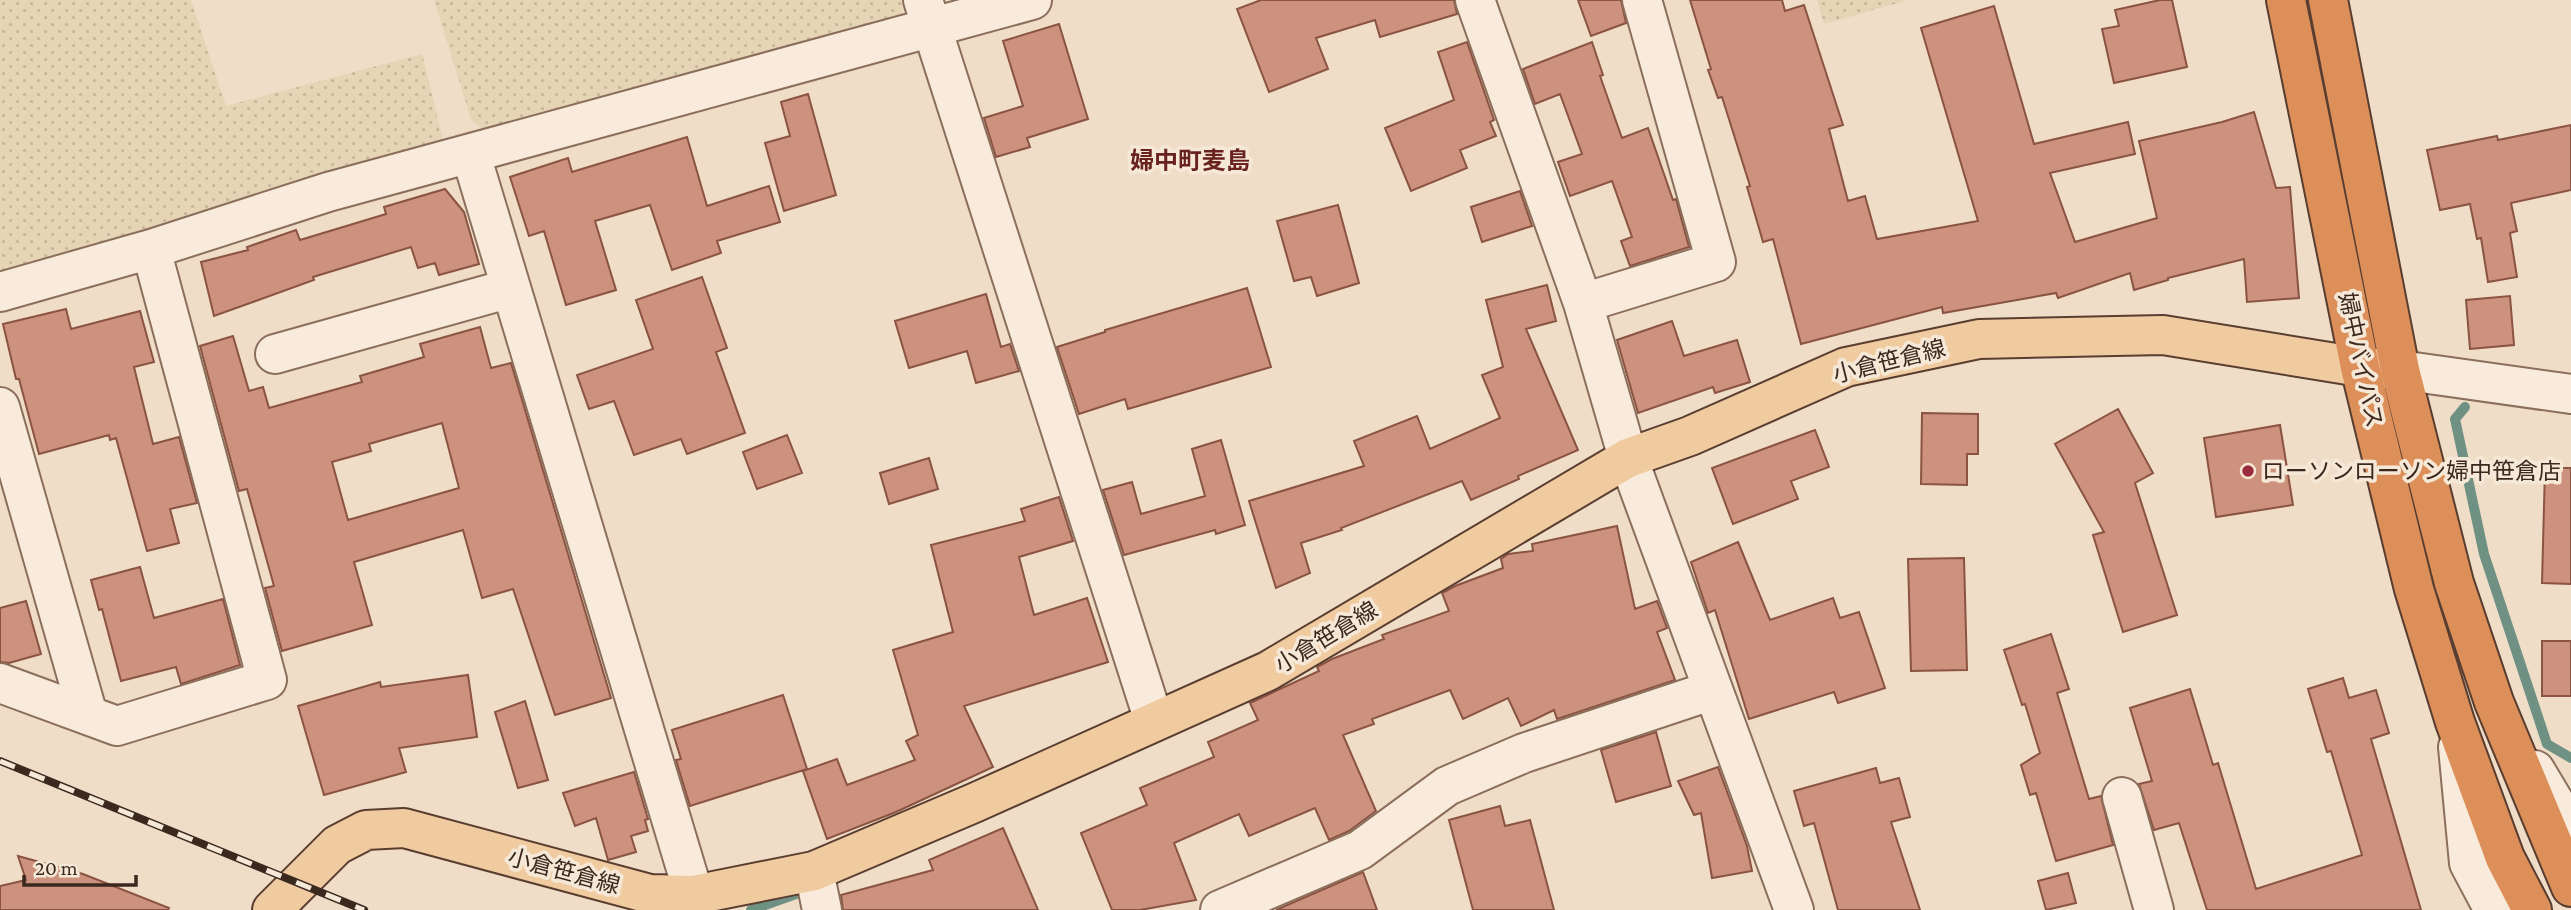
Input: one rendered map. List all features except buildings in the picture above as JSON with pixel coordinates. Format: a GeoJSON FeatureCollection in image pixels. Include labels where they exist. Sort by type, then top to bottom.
{"type":"FeatureCollection","features":[{"type":"Feature","properties":{"kind":"highway","name":"婦中バイパス"},"geometry":{"type":"LineString","coordinates":[[2286,0],[2360,367],[2414,589],[2455,722],[2505,858],[2532,910]]}},
{"type":"Feature","properties":{"kind":"highway","name":"婦中バイパス"},"geometry":{"type":"LineString","coordinates":[[2328,0],[2400,370],[2454,583],[2494,702],[2571,887]]}},
{"type":"Feature","properties":{"kind":"main road","name":"小倉笹倉線"},"geometry":{"type":"LineString","coordinates":[[272,910],[337,845],[366,830],[378,829],[404,828],[650,894],[694,895],[814,871],[974,803],[1268,671],[1628,458],[1690,436],[1846,366],[1979,339],[2163,335],[2360,367],[2400,370]]}},
{"type":"Feature","properties":{"kind":"street"},"geometry":{"type":"LineString","coordinates":[[0,292],[151,249],[328,192],[471,155],[927,14],[1032,0]]}},
{"type":"Feature","properties":{"kind":"street"},"geometry":{"type":"LineString","coordinates":[[1475,0],[1583,303],[1628,458],[1794,910]]}},
{"type":"Feature","properties":{"kind":"street"},"geometry":{"type":"LineString","coordinates":[[1583,303],[1716,262],[1642,0]]}},
{"type":"Feature","properties":{"kind":"street"},"geometry":{"type":"LineString","coordinates":[[927,14],[1154,721]]}},
{"type":"Feature","properties":{"kind":"street"},"geometry":{"type":"LineString","coordinates":[[471,155],[694,895]]}},
{"type":"Feature","properties":{"kind":"street"},"geometry":{"type":"LineString","coordinates":[[0,683],[117,726],[267,680],[151,249]]}},
{"type":"Feature","properties":{"kind":"street"},"geometry":{"type":"LineString","coordinates":[[275,354],[511,288]]}},
{"type":"Feature","properties":{"kind":"street"},"geometry":{"type":"LineString","coordinates":[[2400,370],[2571,394]]}},
{"type":"Feature","properties":{"kind":"street"},"geometry":{"type":"LineString","coordinates":[[0,407],[88,715]]}},
{"type":"Feature","properties":{"kind":"street"},"geometry":{"type":"LineString","coordinates":[[1220,910],[1360,850],[1447,786],[1524,753],[1713,690]]}},
{"type":"Feature","properties":{"kind":"street"},"geometry":{"type":"LineString","coordinates":[[2494,702],[2571,830]]}},
{"type":"Feature","properties":{"kind":"street"},"geometry":{"type":"LineString","coordinates":[[2455,722],[2469,863],[2494,910]]}},
{"type":"Feature","properties":{"kind":"street"},"geometry":{"type":"LineString","coordinates":[[2122,797],[2154,910]]}},
{"type":"Feature","properties":{"kind":"street"},"geometry":{"type":"LineString","coordinates":[[814,871],[822,910]]}},
{"type":"Feature","properties":{"kind":"shaded area"},"geometry":{"type":"Polygon","coordinates":[[[0,0],[191,0],[226,106],[422,54],[444,144],[0,273],[0,0]]]}},
{"type":"Feature","properties":{"kind":"shaded area"},"geometry":{"type":"Polygon","coordinates":[[[434,0],[903,0],[901,25],[492,138],[471,119],[434,0]]]}},
{"type":"Feature","properties":{"kind":"shaded area"},"geometry":{"type":"Polygon","coordinates":[[[1817,0],[1908,0],[1824,24],[1817,0]]]}},
{"type":"Feature","properties":{"kind":"waterway"},"geometry":{"type":"LineString","coordinates":[[2465,407],[2455,419],[2484,554],[2547,744],[2571,758]]}},
{"type":"Feature","properties":{"kind":"waterway"},"geometry":{"type":"LineString","coordinates":[[751,910],[796,894]]}},
{"type":"Feature","properties":{"kind":"railway"},"geometry":{"type":"LineString","coordinates":[[0,761],[364,910]]}},
{"type":"Feature","properties":{"kind":"place","name":"ローソンローソン婦中笹倉店"},"geometry":{"type":"Point","coordinates":[2248,471]}},
{"type":"Feature","properties":{"kind":"district","name":"婦中町麦島"},"geometry":{"type":"Point","coordinates":[1190,161]}}]}
